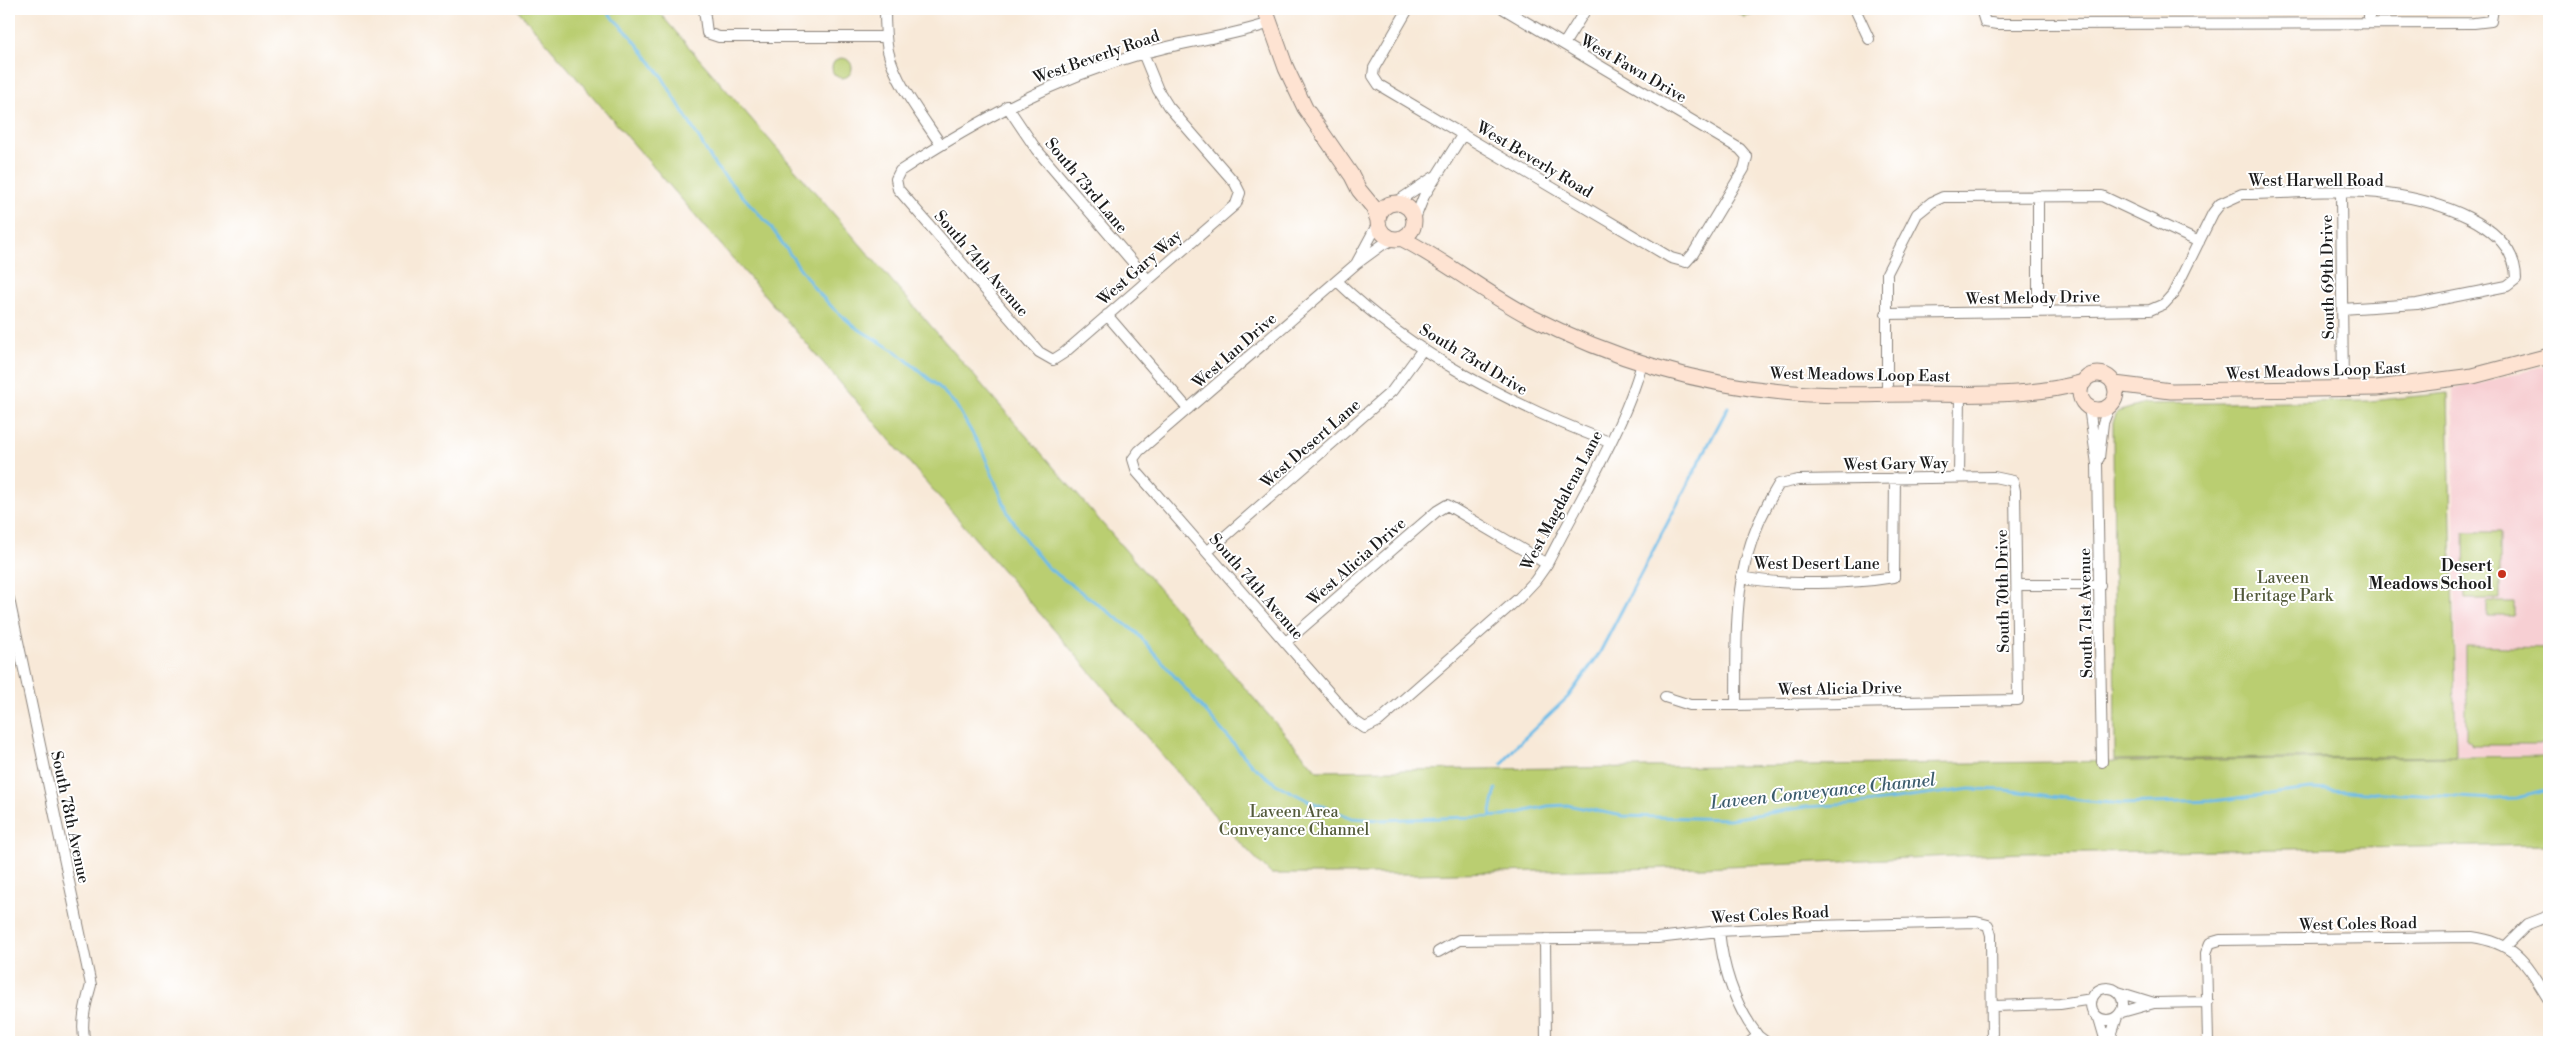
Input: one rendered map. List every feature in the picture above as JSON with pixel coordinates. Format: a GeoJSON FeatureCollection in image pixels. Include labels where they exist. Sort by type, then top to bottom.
{"type":"FeatureCollection","features":[{"type":"Feature","properties":{"kind":"street"},"geometry":{"type":"LineString","coordinates":[[704,9],[707,33],[719,37],[886,36]]}},
{"type":"Feature","properties":{"kind":"street"},"geometry":{"type":"LineString","coordinates":[[885,9],[886,36],[894,68],[940,145]]}},
{"type":"Feature","properties":{"kind":"street","name":"West Beverly Road"},"geometry":{"type":"LineString","coordinates":[[1408,9],[1374,68],[1372,76],[1379,85],[1671,258],[1686,262]]}},
{"type":"Feature","properties":{"kind":"street","name":"West Fawn Drive"},"geometry":{"type":"LineString","coordinates":[[1504,9],[1740,149],[1747,157],[1744,170],[1694,254],[1686,262]]}},
{"type":"Feature","properties":{"kind":"street"},"geometry":{"type":"LineString","coordinates":[[1564,44],[1586,9]]}},
{"type":"Feature","properties":{"kind":"street"},"geometry":{"type":"LineString","coordinates":[[1855,9],[1869,39]]}},
{"type":"Feature","properties":{"kind":"street"},"geometry":{"type":"LineString","coordinates":[[1982,9],[1985,22],[2474,23],[2491,21],[2493,9]]}},
{"type":"Feature","properties":{"kind":"street"},"geometry":{"type":"LineString","coordinates":[[2369,9],[2369,22]]}},
{"type":"Feature","properties":{"kind":"street"},"geometry":{"type":"LineString","coordinates":[[1268,16],[1286,68],[1306,108],[1352,176],[1359,190],[1373,207],[1384,234],[1398,239],[1449,266]]}},
{"type":"Feature","properties":{"kind":"street","name":"West Beverly Road"},"geometry":{"type":"LineString","coordinates":[[896,179],[900,171],[1007,106],[1070,78],[1143,53],[1268,16]]}},
{"type":"Feature","properties":{"kind":"street","name":"West Gary Way"},"geometry":{"type":"LineString","coordinates":[[1053,360],[1236,204],[1240,193],[1235,183],[1168,106],[1155,84],[1143,53]]}},
{"type":"Feature","properties":{"kind":"street","name":"South 73rd Lane"},"geometry":{"type":"LineString","coordinates":[[1007,106],[1036,149],[1148,280]]}},
{"type":"Feature","properties":{"kind":"street"},"geometry":{"type":"LineString","coordinates":[[1398,239],[1410,233],[1418,206],[1463,134]]}},
{"type":"Feature","properties":{"kind":"street"},"geometry":{"type":"LineString","coordinates":[[1352,176],[1393,203],[1401,204],[1410,210],[1424,240],[1449,266]]}},
{"type":"Feature","properties":{"kind":"street"},"geometry":{"type":"LineString","coordinates":[[1378,221],[1382,210],[1435,176]]}},
{"type":"Feature","properties":{"kind":"street","name":"South 74th Avenue"},"geometry":{"type":"LineString","coordinates":[[896,179],[898,189],[1039,352],[1053,360]]}},
{"type":"Feature","properties":{"kind":"street","name":"South 69th Drive"},"geometry":{"type":"LineString","coordinates":[[2341,193],[2343,390]]}},
{"type":"Feature","properties":{"kind":"street","name":"West Harwell Road"},"geometry":{"type":"LineString","coordinates":[[2199,242],[2213,213],[2220,204],[2242,194],[2386,194],[2431,203],[2471,218],[2488,228],[2508,248],[2516,267],[2516,279],[2507,286],[2417,304],[2342,309]]}},
{"type":"Feature","properties":{"kind":"street"},"geometry":{"type":"LineString","coordinates":[[2038,196],[2038,312]]}},
{"type":"Feature","properties":{"kind":"street"},"geometry":{"type":"LineString","coordinates":[[1887,394],[1887,273],[1913,222],[1923,208],[1943,197],[2102,196],[2199,242]]}},
{"type":"Feature","properties":{"kind":"street","name":"West Ian Drive"},"geometry":{"type":"LineString","coordinates":[[1356,264],[1378,221]]}},
{"type":"Feature","properties":{"kind":"street","name":"West Ian Drive"},"geometry":{"type":"LineString","coordinates":[[1133,459],[1139,451],[1356,264],[1382,245],[1398,239]]}},
{"type":"Feature","properties":{"kind":"street","name":"West Melody Drive"},"geometry":{"type":"LineString","coordinates":[[1886,314],[2150,310],[2164,304],[2173,294],[2199,242]]}},
{"type":"Feature","properties":{"kind":"street","name":"West Meadows Loop East"},"geometry":{"type":"LineString","coordinates":[[1449,266],[1533,317],[1602,349],[1688,376],[1754,389],[1810,394],[2027,393]]}},
{"type":"Feature","properties":{"kind":"street","name":"South 73rd Drive"},"geometry":{"type":"LineString","coordinates":[[1337,281],[1369,309],[1423,349],[1493,391],[1536,413],[1609,442]]}},
{"type":"Feature","properties":{"kind":"street"},"geometry":{"type":"LineString","coordinates":[[1107,315],[1188,409]]}},
{"type":"Feature","properties":{"kind":"street","name":"West Desert Lane"},"geometry":{"type":"LineString","coordinates":[[1207,552],[1392,391],[1423,349]]}},
{"type":"Feature","properties":{"kind":"street","name":"West Meadows Loop East"},"geometry":{"type":"LineString","coordinates":[[2114,384],[2171,391],[2343,390],[2448,380],[2549,356]]}},
{"type":"Feature","properties":{"kind":"street","name":"West Magdalena Lane"},"geometry":{"type":"LineString","coordinates":[[1365,728],[1379,721],[1494,621],[1535,581],[1547,564],[1609,442],[1629,401],[1642,363]]}},
{"type":"Feature","properties":{"kind":"street"},"geometry":{"type":"LineString","coordinates":[[2100,374],[2106,376],[2114,384],[2112,403],[2100,410],[2065,398],[2042,397],[2027,393],[2084,382],[2094,375],[2100,374]]}},
{"type":"Feature","properties":{"kind":"street"},"geometry":{"type":"LineString","coordinates":[[2084,382],[2080,393],[2087,405]]}},
{"type":"Feature","properties":{"kind":"street","name":"West Meadows Loop East"},"geometry":{"type":"LineString","coordinates":[[2112,403],[2171,391]]}},
{"type":"Feature","properties":{"kind":"street"},"geometry":{"type":"LineString","coordinates":[[1959,477],[1960,394]]}},
{"type":"Feature","properties":{"kind":"street","name":"South 71st Avenue"},"geometry":{"type":"LineString","coordinates":[[2102,762],[2098,464],[2103,423],[2112,403]]}},
{"type":"Feature","properties":{"kind":"street","name":"South 71st Avenue"},"geometry":{"type":"LineString","coordinates":[[2087,405],[2098,464]]}},
{"type":"Feature","properties":{"kind":"street","name":"South 74th Avenue"},"geometry":{"type":"LineString","coordinates":[[1133,459],[1137,472],[1353,720],[1365,728]]}},
{"type":"Feature","properties":{"kind":"street","name":"West Gary Way"},"geometry":{"type":"LineString","coordinates":[[1741,577],[1758,520],[1779,484],[1798,480],[1959,477],[1994,477],[2013,482]]}},
{"type":"Feature","properties":{"kind":"street","name":"West Desert Lane"},"geometry":{"type":"LineString","coordinates":[[1741,577],[1762,582],[1872,581],[1894,577],[1895,478]]}},
{"type":"Feature","properties":{"kind":"street","name":"South 70th Drive"},"geometry":{"type":"LineString","coordinates":[[2013,482],[2017,585],[2018,700]]}},
{"type":"Feature","properties":{"kind":"street","name":"West Alicia Drive"},"geometry":{"type":"LineString","coordinates":[[1286,642],[1437,511],[1447,505],[1547,564]]}},
{"type":"Feature","properties":{"kind":"street"},"geometry":{"type":"LineString","coordinates":[[1736,705],[1737,601],[1741,577]]}},
{"type":"Feature","properties":{"kind":"street"},"geometry":{"type":"LineString","coordinates":[[2017,585],[2100,585]]}},
{"type":"Feature","properties":{"kind":"street","name":"South 78th Avenue"},"geometry":{"type":"LineString","coordinates":[[9,599],[91,985],[85,1006],[83,1034],[85,1042]]}},
{"type":"Feature","properties":{"kind":"street","name":"West Alicia Drive"},"geometry":{"type":"LineString","coordinates":[[1665,697],[1690,705],[2018,700]]}},
{"type":"Feature","properties":{"kind":"street"},"geometry":{"type":"LineString","coordinates":[[2506,946],[2528,924],[2549,916]]}},
{"type":"Feature","properties":{"kind":"street","name":"West Coles Road"},"geometry":{"type":"LineString","coordinates":[[1438,952],[1459,940],[1657,938],[1719,931],[1882,923],[1976,922],[1988,925],[1991,935],[1994,1006],[1992,1042]]}},
{"type":"Feature","properties":{"kind":"street"},"geometry":{"type":"LineString","coordinates":[[1719,931],[1726,971],[1747,1021],[1758,1040]]}},
{"type":"Feature","properties":{"kind":"street","name":"West Coles Road"},"geometry":{"type":"LineString","coordinates":[[2208,1002],[2206,953],[2210,943],[2220,940],[2472,937],[2489,939],[2506,946],[2526,964],[2549,1000]]}},
{"type":"Feature","properties":{"kind":"street"},"geometry":{"type":"LineString","coordinates":[[1545,939],[1546,1042]]}},
{"type":"Feature","properties":{"kind":"street"},"geometry":{"type":"LineString","coordinates":[[2108,1042],[2094,1009],[2098,991],[2108,988],[2154,1003],[2208,1002],[2208,1042]]}},
{"type":"Feature","properties":{"kind":"street"},"geometry":{"type":"LineString","coordinates":[[2108,1042],[2124,1001],[2118,992]]}},
{"type":"Feature","properties":{"kind":"street"},"geometry":{"type":"LineString","coordinates":[[1994,1006],[2060,1004],[2094,1009],[2109,1021],[2154,1003]]}},
{"type":"Feature","properties":{"kind":"shaded area","name":"Desert Meadows School"},"geometry":{"type":"Polygon","coordinates":[[[2549,365],[2549,755],[2456,756],[2453,388],[2549,365]]]}},
{"type":"Feature","properties":{"kind":"green space","name":"Laveen Area Conveyance Channel"},"geometry":{"type":"Polygon","coordinates":[[[517,9],[656,9],[1317,771],[2549,756],[2549,845],[2023,853],[1703,867],[1414,874],[1271,874],[1222,824],[517,9]]]}},
{"type":"Feature","properties":{"kind":"green space"},"geometry":{"type":"Polygon","coordinates":[[[1735,9],[1755,9],[1752,15],[1744,17],[1737,13],[1735,9]]]}},
{"type":"Feature","properties":{"kind":"green space"},"geometry":{"type":"Polygon","coordinates":[[[842,58],[849,61],[852,68],[849,75],[842,78],[835,75],[832,68],[835,61],[842,58]]]}},
{"type":"Feature","properties":{"kind":"green space","name":"Laveen Heritage Park"},"geometry":{"type":"Polygon","coordinates":[[[2448,393],[2456,756],[2115,760],[2113,422],[2117,412],[2144,404],[2370,401],[2448,393]]]}},
{"type":"Feature","properties":{"kind":"green space"},"geometry":{"type":"Polygon","coordinates":[[[2464,532],[2500,532],[2500,599],[2465,599],[2464,532]]]}},
{"type":"Feature","properties":{"kind":"green space"},"geometry":{"type":"Polygon","coordinates":[[[2487,602],[2514,602],[2514,616],[2487,616],[2487,602]]]}},
{"type":"Feature","properties":{"kind":"green space"},"geometry":{"type":"Polygon","coordinates":[[[2466,646],[2549,648],[2549,745],[2473,745],[2466,737],[2466,646]]]}},
{"type":"Feature","properties":{"kind":"waterway","name":"Laveen Conveyance Channel"},"geometry":{"type":"LineString","coordinates":[[604,9],[630,35],[661,75],[716,167],[770,226],[814,288],[855,327],[898,353],[939,387],[956,405],[983,452],[1008,513],[1047,567],[1136,632],[1252,765],[1276,784],[1309,801],[1352,818],[1380,820],[1505,816],[1548,806],[1567,805],[1623,816],[1729,819],[1806,807],[1866,803],[1970,789],[2006,790],[2122,804],[2213,801],[2311,789],[2495,799],[2516,798],[2549,790]]}},
{"type":"Feature","properties":{"kind":"waterway"},"geometry":{"type":"LineString","coordinates":[[1502,764],[1518,744],[1568,697],[1599,654],[1728,407]]}},
{"type":"Feature","properties":{"kind":"waterway"},"geometry":{"type":"LineString","coordinates":[[1490,817],[1496,789]]}},
{"type":"Feature","properties":{"kind":"place","name":"Desert Meadows School"},"geometry":{"type":"Point","coordinates":[2502,574]}}]}
